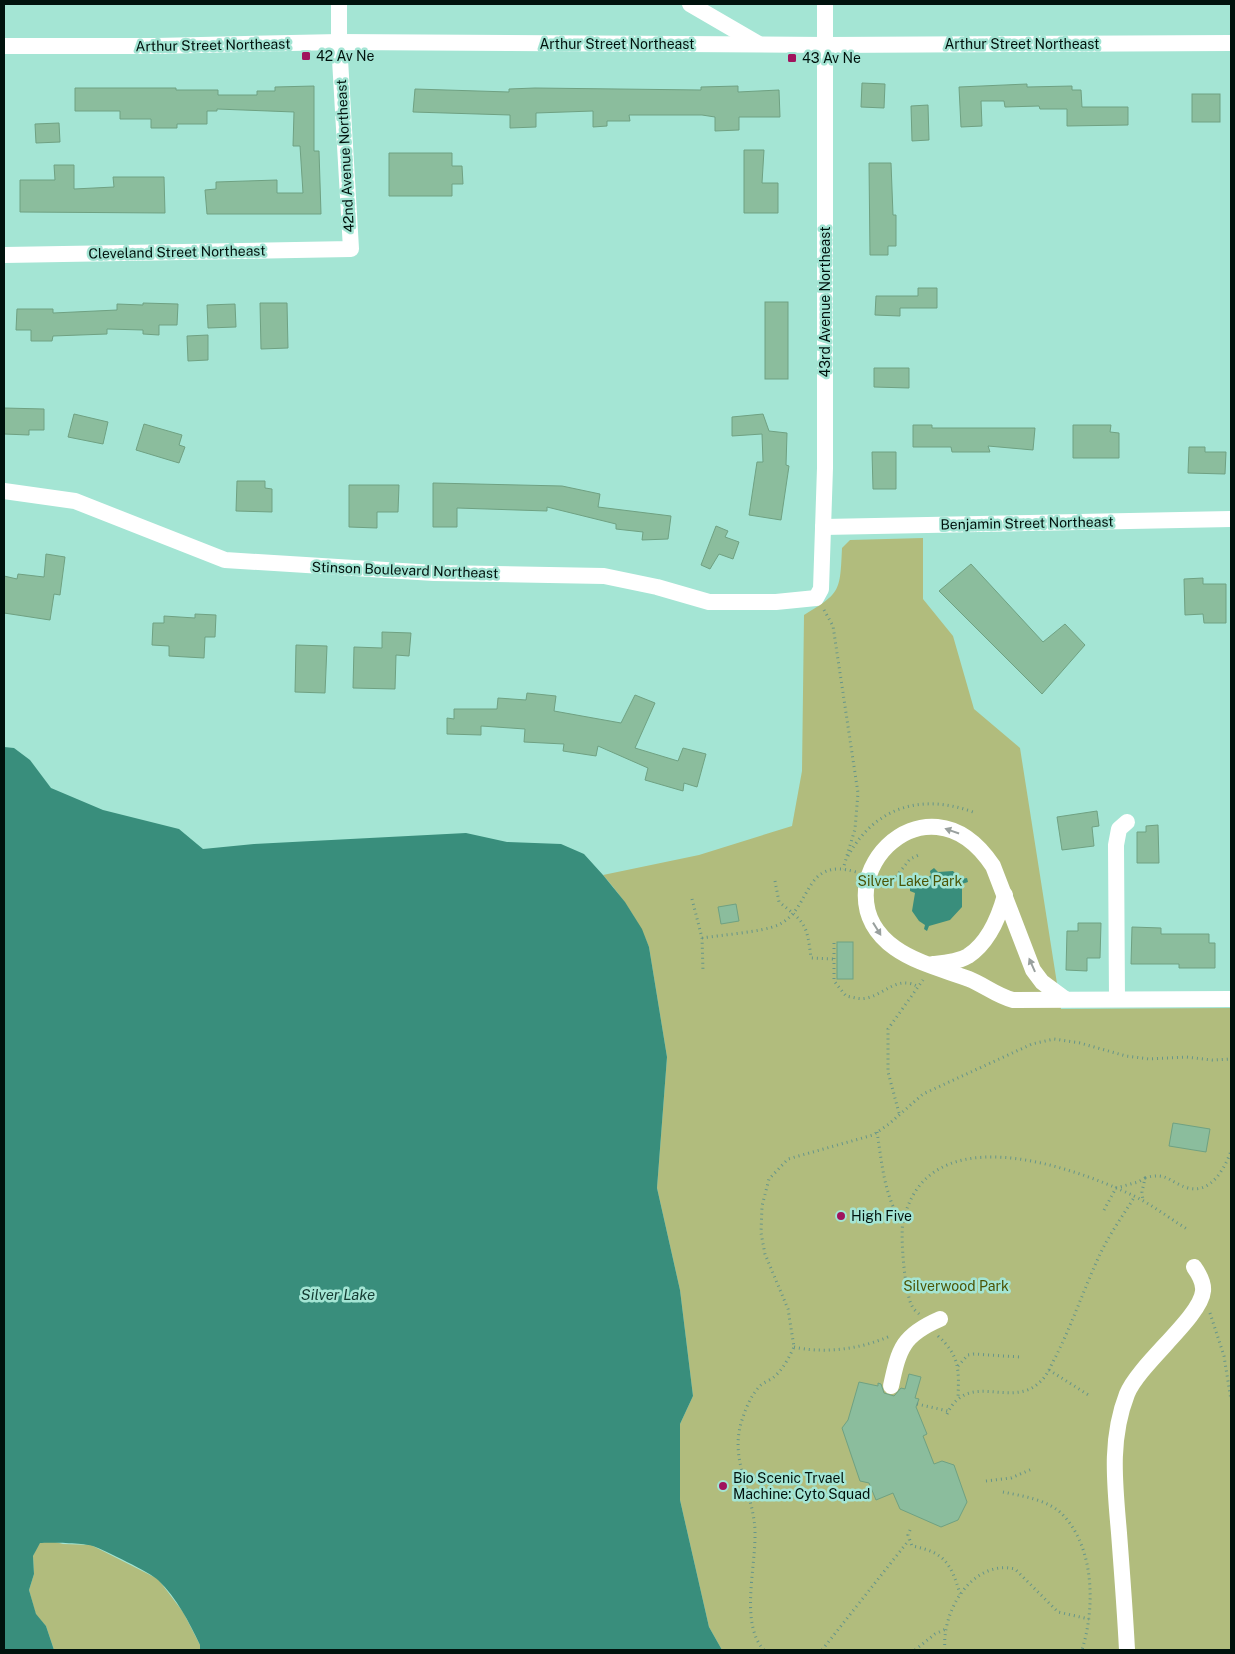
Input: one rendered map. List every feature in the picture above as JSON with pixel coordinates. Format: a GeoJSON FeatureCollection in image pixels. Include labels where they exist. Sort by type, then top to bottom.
{"type":"FeatureCollection","features":[{"type":"Feature","properties":{"kind":"street","name":"42nd Avenue Northeast"},"geometry":{"type":"LineString","coordinates":[[339,4],[339,42],[350,249]]}},
{"type":"Feature","properties":{"kind":"street"},"geometry":{"type":"LineString","coordinates":[[690,4],[759,44]]}},
{"type":"Feature","properties":{"kind":"street","name":"43rd Avenue Northeast"},"geometry":{"type":"LineString","coordinates":[[816,598],[821,589],[823,527],[825,4]]}},
{"type":"Feature","properties":{"kind":"street","name":"Arthur Street Northeast"},"geometry":{"type":"LineString","coordinates":[[4,46],[156,46],[339,42],[826,45],[1231,43]]}},
{"type":"Feature","properties":{"kind":"street","name":"Cleveland Street Northeast"},"geometry":{"type":"LineString","coordinates":[[4,255],[350,249]]}},
{"type":"Feature","properties":{"kind":"street","name":"Stinson Boulevard Northeast"},"geometry":{"type":"LineString","coordinates":[[4,491],[75,501],[225,560],[434,573],[604,576],[657,587],[709,602],[776,602],[816,598]]}},
{"type":"Feature","properties":{"kind":"street","name":"Benjamin Street Northeast"},"geometry":{"type":"LineString","coordinates":[[823,527],[1231,519]]}},
{"type":"Feature","properties":{"kind":"street"},"geometry":{"type":"LineString","coordinates":[[1117,1000],[1116,845],[1119,829],[1127,822]]}},
{"type":"Feature","properties":{"kind":"street"},"geometry":{"type":"LineString","coordinates":[[1065,999],[1047,987],[1034,970],[993,866],[984,852],[964,836],[941,828],[922,828],[906,832],[890,841],[880,853],[868,876],[866,891],[873,924],[882,937],[895,949],[974,981],[1013,1000],[1231,999]]}},
{"type":"Feature","properties":{"kind":"street"},"geometry":{"type":"LineString","coordinates":[[931,965],[951,962],[968,956],[993,927],[1005,896]]}},
{"type":"Feature","properties":{"kind":"street"},"geometry":{"type":"LineString","coordinates":[[1128,1650],[1114,1460],[1119,1416],[1128,1391],[1139,1374],[1196,1309],[1204,1291],[1199,1274],[1194,1267]]}},
{"type":"Feature","properties":{"kind":"street"},"geometry":{"type":"LineString","coordinates":[[890,1386],[898,1352],[904,1343],[928,1319]]}},
{"type":"Feature","properties":{"kind":"path"},"geometry":{"type":"LineString","coordinates":[[816,598],[833,626],[858,793],[855,829],[843,868]]}},
{"type":"Feature","properties":{"kind":"path"},"geometry":{"type":"LineString","coordinates":[[702,938],[776,925],[792,913],[811,882],[821,874],[832,869],[843,868],[892,882],[910,859],[920,854]]}},
{"type":"Feature","properties":{"kind":"path"},"geometry":{"type":"LineString","coordinates":[[775,881],[779,902],[803,922],[808,935],[811,958],[834,959]]}},
{"type":"Feature","properties":{"kind":"path"},"geometry":{"type":"LineString","coordinates":[[692,899],[702,938],[703,971]]}},
{"type":"Feature","properties":{"kind":"path"},"geometry":{"type":"LineString","coordinates":[[834,943],[834,981],[846,996],[864,999],[898,983],[910,982],[919,987]]}},
{"type":"Feature","properties":{"kind":"path"},"geometry":{"type":"LineString","coordinates":[[899,1114],[888,1072],[888,1029],[919,987],[931,965]]}},
{"type":"Feature","properties":{"kind":"path"},"geometry":{"type":"LineString","coordinates":[[764,1650],[752,1622],[750,1599],[756,1535],[754,1518],[740,1470],[737,1446],[741,1422],[748,1402],[760,1386],[776,1375],[794,1347],[788,1309],[765,1254],[761,1233],[762,1206],[769,1179],[788,1159],[851,1142],[877,1132],[923,1094],[1032,1044],[1054,1039],[1080,1043],[1126,1056],[1149,1059],[1186,1057],[1212,1060],[1231,1059]]}},
{"type":"Feature","properties":{"kind":"path"},"geometry":{"type":"LineString","coordinates":[[877,1132],[885,1182],[893,1209],[903,1223]]}},
{"type":"Feature","properties":{"kind":"path"},"geometry":{"type":"LineString","coordinates":[[1104,1210],[1116,1188],[1138,1182],[1155,1174],[1168,1177],[1188,1188],[1202,1188],[1214,1180],[1225,1167],[1231,1150]]}},
{"type":"Feature","properties":{"kind":"path"},"geometry":{"type":"LineString","coordinates":[[958,1398],[958,1366],[954,1354],[928,1319],[909,1298],[902,1244],[903,1223],[905,1211],[913,1194],[924,1179],[950,1162],[970,1157],[1015,1159],[1082,1175],[1116,1188],[1135,1196],[1187,1229]]}},
{"type":"Feature","properties":{"kind":"path"},"geometry":{"type":"LineString","coordinates":[[1144,1202],[1142,1192],[1145,1178]]}},
{"type":"Feature","properties":{"kind":"path"},"geometry":{"type":"LineString","coordinates":[[917,1404],[948,1413],[958,1398],[966,1393],[996,1391],[1009,1394],[1034,1387],[1042,1381],[1049,1370],[1102,1250],[1135,1196]]}},
{"type":"Feature","properties":{"kind":"path"},"geometry":{"type":"LineString","coordinates":[[1204,1291],[1224,1356],[1231,1400]]}},
{"type":"Feature","properties":{"kind":"path"},"geometry":{"type":"LineString","coordinates":[[911,1319],[928,1319]]}},
{"type":"Feature","properties":{"kind":"path"},"geometry":{"type":"LineString","coordinates":[[794,1347],[814,1351],[848,1348],[889,1337],[896,1331]]}},
{"type":"Feature","properties":{"kind":"path"},"geometry":{"type":"LineString","coordinates":[[958,1366],[968,1355],[974,1354],[1020,1357]]}},
{"type":"Feature","properties":{"kind":"path"},"geometry":{"type":"LineString","coordinates":[[1049,1370],[1090,1396]]}},
{"type":"Feature","properties":{"kind":"path"},"geometry":{"type":"LineString","coordinates":[[986,1481],[1011,1478],[1032,1469]]}},
{"type":"Feature","properties":{"kind":"path"},"geometry":{"type":"LineString","coordinates":[[1003,1492],[1026,1496],[1048,1505],[1063,1514],[1073,1528],[1081,1545],[1090,1582],[1089,1620],[1082,1650]]}},
{"type":"Feature","properties":{"kind":"path"},"geometry":{"type":"LineString","coordinates":[[910,1530],[909,1540],[912,1546],[927,1549],[947,1562],[960,1595]]}},
{"type":"Feature","properties":{"kind":"path"},"geometry":{"type":"LineString","coordinates":[[822,1650],[909,1540]]}},
{"type":"Feature","properties":{"kind":"path"},"geometry":{"type":"LineString","coordinates":[[946,1650],[946,1629],[949,1616],[960,1595],[982,1574],[996,1568],[1015,1569],[1058,1612],[1089,1620]]}},
{"type":"Feature","properties":{"kind":"path"},"geometry":{"type":"LineString","coordinates":[[915,1650],[935,1634],[946,1629]]}},
{"type":"Feature","properties":{"kind":"green space","name":"Silverwood Park"},"geometry":{"type":"Polygon","coordinates":[[[923,538],[923,599],[953,636],[974,709],[1020,748],[1061,1009],[1231,1008],[1231,1650],[722,1650],[709,1627],[680,1500],[680,1424],[693,1396],[680,1290],[657,1188],[667,1057],[649,947],[629,909],[603,875],[699,855],[792,826],[802,771],[804,615],[825,601],[836,589],[839,582],[842,548],[850,540],[923,538]]]}},
{"type":"Feature","properties":{"kind":"green space"},"geometry":{"type":"Polygon","coordinates":[[[51,1541],[63,1544],[91,1545],[158,1579],[183,1612],[200,1645],[200,1650],[54,1650],[46,1626],[36,1615],[29,1590],[34,1574],[33,1556],[39,1543],[51,1541]]]}},
{"type":"Feature","properties":{"kind":"water","name":"Silver Lake"},"geometry":{"type":"Polygon","coordinates":[[[4,747],[14,748],[30,760],[51,788],[103,810],[179,829],[203,849],[254,844],[466,833],[507,842],[561,844],[584,854],[625,902],[642,929],[649,947],[667,1057],[657,1188],[680,1290],[693,1396],[680,1424],[680,1500],[709,1627],[722,1650],[200,1650],[200,1645],[182,1611],[165,1587],[154,1577],[93,1546],[75,1543],[40,1543],[33,1556],[34,1574],[29,1590],[36,1614],[46,1626],[54,1650],[4,1650],[4,747]]]}},
{"type":"Feature","properties":{"kind":"water"},"geometry":{"type":"Polygon","coordinates":[[[934,868],[938,872],[953,871],[960,879],[967,878],[968,882],[962,884],[962,907],[950,920],[929,926],[927,931],[924,929],[925,925],[919,921],[912,911],[915,893],[910,891],[910,887],[918,887],[931,875],[930,871],[934,868]]]}},
{"type":"Feature","properties":{"kind":"building"},"geometry":{"type":"Polygon","coordinates":[[[862,83],[885,84],[884,108],[861,107],[862,83]]]}},
{"type":"Feature","properties":{"kind":"building"},"geometry":{"type":"Polygon","coordinates":[[[1027,84],[1027,87],[1072,86],[1072,90],[1081,90],[1082,107],[1128,107],[1128,125],[1067,126],[1067,109],[1040,109],[1039,106],[1005,107],[1004,101],[981,101],[982,126],[961,127],[959,87],[1027,84]]]}},
{"type":"Feature","properties":{"kind":"building"},"geometry":{"type":"Polygon","coordinates":[[[314,86],[314,151],[319,151],[321,214],[207,214],[205,190],[216,189],[216,182],[277,180],[277,193],[303,193],[300,146],[293,146],[294,112],[217,109],[217,111],[207,111],[207,124],[177,124],[177,128],[151,128],[151,119],[120,119],[120,111],[75,111],[75,88],[176,88],[176,90],[218,90],[218,95],[257,95],[257,91],[275,91],[275,87],[314,86]]]}},
{"type":"Feature","properties":{"kind":"building"},"geometry":{"type":"Polygon","coordinates":[[[738,86],[738,92],[779,90],[780,117],[739,117],[739,130],[715,131],[715,117],[702,115],[629,115],[630,121],[607,121],[607,126],[593,127],[593,111],[536,113],[536,127],[510,128],[510,115],[413,112],[415,89],[509,92],[509,89],[535,88],[701,90],[701,87],[738,86]]]}},
{"type":"Feature","properties":{"kind":"building"},"geometry":{"type":"Polygon","coordinates":[[[1192,94],[1220,94],[1220,122],[1192,122],[1192,94]]]}},
{"type":"Feature","properties":{"kind":"building"},"geometry":{"type":"Polygon","coordinates":[[[928,105],[929,140],[912,141],[911,106],[928,105]]]}},
{"type":"Feature","properties":{"kind":"building"},"geometry":{"type":"Polygon","coordinates":[[[59,123],[60,142],[36,143],[35,124],[59,123]]]}},
{"type":"Feature","properties":{"kind":"building"},"geometry":{"type":"Polygon","coordinates":[[[744,150],[764,150],[762,183],[778,183],[778,213],[744,213],[744,150]]]}},
{"type":"Feature","properties":{"kind":"building"},"geometry":{"type":"Polygon","coordinates":[[[389,153],[452,153],[452,166],[462,166],[463,184],[452,184],[452,196],[389,196],[389,153]]]}},
{"type":"Feature","properties":{"kind":"building"},"geometry":{"type":"Polygon","coordinates":[[[869,163],[891,163],[893,215],[896,215],[896,246],[888,246],[888,255],[870,255],[869,163]]]}},
{"type":"Feature","properties":{"kind":"building"},"geometry":{"type":"Polygon","coordinates":[[[54,165],[74,165],[74,189],[114,187],[113,177],[164,177],[165,213],[20,212],[20,180],[55,180],[54,165]]]}},
{"type":"Feature","properties":{"kind":"building"},"geometry":{"type":"Polygon","coordinates":[[[918,288],[937,288],[937,308],[900,308],[900,316],[875,315],[876,296],[918,296],[918,288]]]}},
{"type":"Feature","properties":{"kind":"building"},"geometry":{"type":"Polygon","coordinates":[[[765,302],[788,302],[788,379],[765,379],[765,302]]]}},
{"type":"Feature","properties":{"kind":"building"},"geometry":{"type":"Polygon","coordinates":[[[143,303],[178,304],[177,325],[159,325],[159,335],[143,334],[143,330],[107,329],[107,334],[53,336],[52,341],[31,341],[31,330],[16,330],[17,309],[53,309],[53,313],[117,310],[117,304],[143,305],[143,303]]]}},
{"type":"Feature","properties":{"kind":"building"},"geometry":{"type":"Polygon","coordinates":[[[260,303],[287,303],[288,348],[261,349],[260,303]]]}},
{"type":"Feature","properties":{"kind":"building"},"geometry":{"type":"Polygon","coordinates":[[[235,304],[236,327],[208,328],[207,305],[235,304]]]}},
{"type":"Feature","properties":{"kind":"building"},"geometry":{"type":"Polygon","coordinates":[[[208,335],[208,360],[188,361],[187,336],[208,335]]]}},
{"type":"Feature","properties":{"kind":"building"},"geometry":{"type":"Polygon","coordinates":[[[874,368],[909,368],[909,388],[874,387],[874,368]]]}},
{"type":"Feature","properties":{"kind":"building"},"geometry":{"type":"Polygon","coordinates":[[[4,408],[44,409],[44,430],[29,430],[29,435],[4,434],[4,408]]]}},
{"type":"Feature","properties":{"kind":"building"},"geometry":{"type":"Polygon","coordinates":[[[74,414],[108,422],[103,444],[68,437],[74,414]]]}},
{"type":"Feature","properties":{"kind":"building"},"geometry":{"type":"Polygon","coordinates":[[[763,414],[769,431],[787,433],[786,465],[789,466],[781,520],[749,515],[757,462],[763,462],[762,434],[732,436],[732,417],[763,414]]]}},
{"type":"Feature","properties":{"kind":"building"},"geometry":{"type":"Polygon","coordinates":[[[144,424],[182,435],[179,445],[185,447],[179,463],[136,450],[144,424]]]}},
{"type":"Feature","properties":{"kind":"building"},"geometry":{"type":"Polygon","coordinates":[[[913,425],[932,425],[932,428],[1035,428],[1033,450],[988,446],[990,452],[952,452],[951,447],[913,447],[913,425]]]}},
{"type":"Feature","properties":{"kind":"building"},"geometry":{"type":"Polygon","coordinates":[[[1073,425],[1111,425],[1110,432],[1119,433],[1119,458],[1073,458],[1073,425]]]}},
{"type":"Feature","properties":{"kind":"building"},"geometry":{"type":"Polygon","coordinates":[[[1189,447],[1205,447],[1205,452],[1226,452],[1225,474],[1188,473],[1189,447]]]}},
{"type":"Feature","properties":{"kind":"building"},"geometry":{"type":"Polygon","coordinates":[[[872,452],[896,452],[896,489],[873,489],[872,452]]]}},
{"type":"Feature","properties":{"kind":"building"},"geometry":{"type":"Polygon","coordinates":[[[237,481],[265,481],[265,488],[272,489],[272,512],[236,511],[237,481]]]}},
{"type":"Feature","properties":{"kind":"building"},"geometry":{"type":"Polygon","coordinates":[[[433,483],[562,486],[600,494],[598,507],[671,516],[668,539],[642,540],[643,532],[616,529],[616,524],[547,507],[547,511],[457,508],[457,527],[433,527],[433,483]]]}},
{"type":"Feature","properties":{"kind":"building"},"geometry":{"type":"Polygon","coordinates":[[[349,485],[399,485],[398,512],[377,512],[377,528],[349,527],[349,485]]]}},
{"type":"Feature","properties":{"kind":"building"},"geometry":{"type":"Polygon","coordinates":[[[716,526],[728,531],[725,537],[739,542],[733,559],[719,554],[710,569],[701,565],[716,526]]]}},
{"type":"Feature","properties":{"kind":"building"},"geometry":{"type":"Polygon","coordinates":[[[46,554],[65,557],[60,595],[54,594],[50,620],[4,613],[4,576],[17,579],[18,574],[44,577],[46,554]]]}},
{"type":"Feature","properties":{"kind":"building"},"geometry":{"type":"Polygon","coordinates":[[[971,564],[1043,642],[1065,624],[1085,645],[1042,694],[939,591],[971,564]]]}},
{"type":"Feature","properties":{"kind":"building"},"geometry":{"type":"Polygon","coordinates":[[[1203,578],[1203,584],[1226,584],[1226,623],[1204,623],[1203,614],[1185,615],[1184,579],[1203,578]]]}},
{"type":"Feature","properties":{"kind":"building"},"geometry":{"type":"Polygon","coordinates":[[[195,614],[216,615],[215,637],[205,637],[204,658],[169,656],[169,646],[152,645],[153,623],[164,623],[164,616],[195,618],[195,614]]]}},
{"type":"Feature","properties":{"kind":"building"},"geometry":{"type":"Polygon","coordinates":[[[382,632],[411,633],[409,656],[396,655],[395,689],[353,688],[354,647],[382,648],[382,632]]]}},
{"type":"Feature","properties":{"kind":"building"},"geometry":{"type":"Polygon","coordinates":[[[296,645],[327,646],[325,693],[295,692],[296,645]]]}},
{"type":"Feature","properties":{"kind":"building"},"geometry":{"type":"Polygon","coordinates":[[[527,693],[556,696],[554,711],[621,723],[635,695],[655,703],[635,748],[678,761],[683,748],[706,754],[697,787],[684,783],[683,791],[645,780],[648,768],[598,746],[596,756],[563,751],[564,744],[524,742],[525,729],[481,726],[481,735],[447,734],[447,718],[454,719],[454,709],[497,709],[498,698],[526,700],[527,693]]]}},
{"type":"Feature","properties":{"kind":"building"},"geometry":{"type":"Polygon","coordinates":[[[1097,811],[1099,826],[1092,827],[1094,846],[1062,850],[1057,817],[1097,811]]]}},
{"type":"Feature","properties":{"kind":"building"},"geometry":{"type":"Polygon","coordinates":[[[1158,825],[1159,863],[1137,863],[1137,832],[1146,832],[1146,826],[1158,825]]]}},
{"type":"Feature","properties":{"kind":"building"},"geometry":{"type":"Polygon","coordinates":[[[736,904],[739,921],[721,924],[718,907],[736,904]]]}},
{"type":"Feature","properties":{"kind":"building"},"geometry":{"type":"Polygon","coordinates":[[[1078,923],[1101,923],[1100,958],[1087,958],[1087,971],[1066,970],[1067,931],[1078,931],[1078,923]]]}},
{"type":"Feature","properties":{"kind":"building"},"geometry":{"type":"Polygon","coordinates":[[[1132,927],[1161,928],[1161,934],[1209,934],[1209,943],[1215,943],[1215,968],[1179,968],[1179,964],[1131,964],[1132,927]]]}},
{"type":"Feature","properties":{"kind":"building"},"geometry":{"type":"Polygon","coordinates":[[[837,942],[853,942],[853,979],[837,979],[837,942]]]}},
{"type":"Feature","properties":{"kind":"building"},"geometry":{"type":"Polygon","coordinates":[[[1173,1123],[1210,1129],[1206,1152],[1169,1146],[1173,1123]]]}},
{"type":"Feature","properties":{"kind":"building"},"geometry":{"type":"Polygon","coordinates":[[[909,1374],[921,1377],[915,1398],[919,1399],[916,1407],[927,1434],[923,1436],[934,1464],[942,1461],[954,1465],[967,1502],[958,1520],[941,1527],[900,1509],[893,1493],[876,1500],[869,1483],[860,1481],[842,1428],[848,1420],[859,1382],[878,1386],[878,1383],[881,1384],[884,1393],[894,1396],[901,1388],[905,1389],[909,1374]]]}},
{"type":"Feature","properties":{"kind":"place","name":"42 Av Ne"},"geometry":{"type":"Point","coordinates":[306,56]}},
{"type":"Feature","properties":{"kind":"place","name":"43 Av Ne"},"geometry":{"type":"Point","coordinates":[792,58]}},
{"type":"Feature","properties":{"kind":"place","name":"High Five"},"geometry":{"type":"Point","coordinates":[841,1216]}},
{"type":"Feature","properties":{"kind":"place","name":"Bio Scenic Trvael Machine: Cyto Squad"},"geometry":{"type":"Point","coordinates":[723,1486]}},
{"type":"Feature","properties":{"kind":"park label","name":"Silver Lake Park"},"geometry":{"type":"Point","coordinates":[910,881]}}]}
